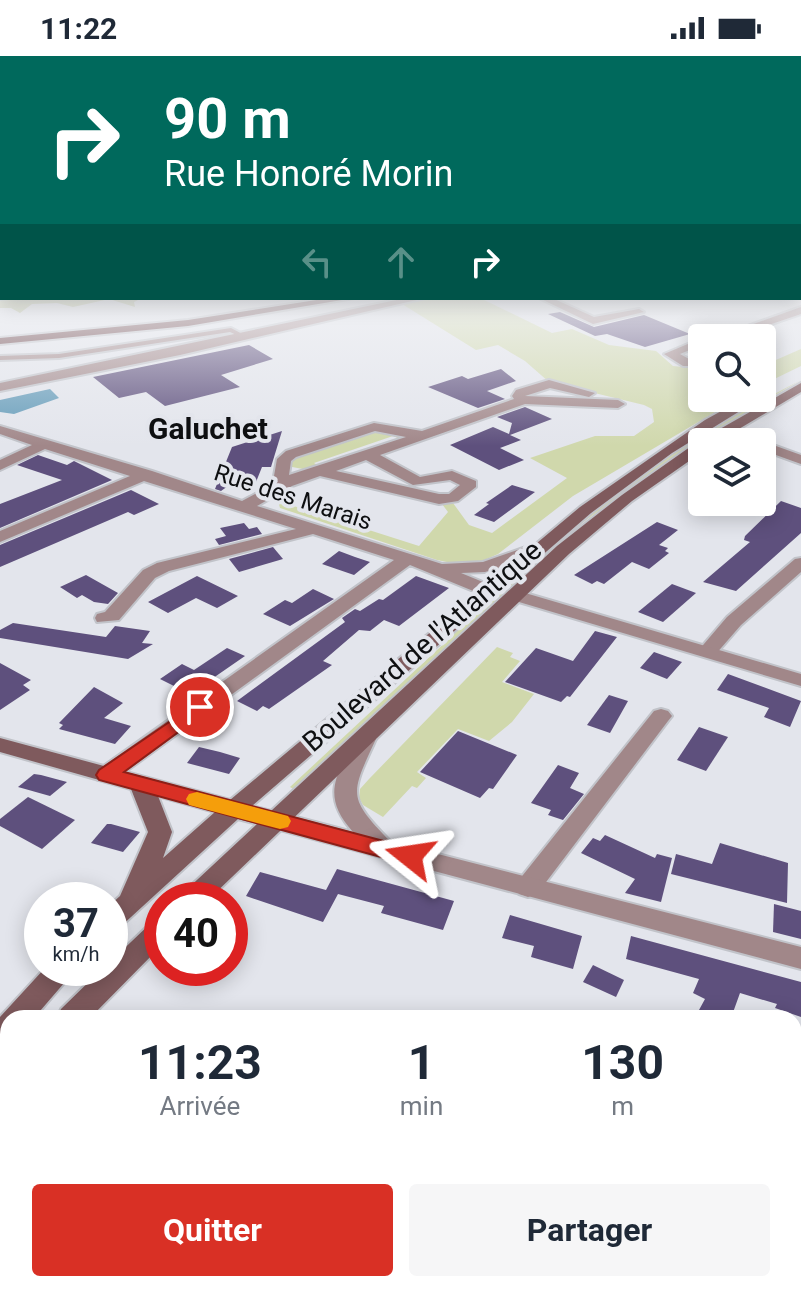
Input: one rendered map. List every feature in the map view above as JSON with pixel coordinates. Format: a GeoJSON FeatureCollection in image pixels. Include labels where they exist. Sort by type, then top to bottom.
{"type":"FeatureCollection","features":[{"type":"Feature","properties":{"kind":"main road"},"geometry":{"type":"LineString","coordinates":[[0,339],[110,331]]}},
{"type":"Feature","properties":{"kind":"main road"},"geometry":{"type":"LineString","coordinates":[[776,387],[801,374]]}},
{"type":"Feature","properties":{"kind":"main road","name":"Boulevard de l'Atlantique"},"geometry":{"type":"LineString","coordinates":[[731,428],[801,387]]}},
{"type":"Feature","properties":{"kind":"main road","name":"Boulevard de l'Atlantique"},"geometry":{"type":"LineString","coordinates":[[128,905],[532,551],[636,471],[732,412]]}},
{"type":"Feature","properties":{"kind":"main road","name":"Boulevard de l'Atlantique"},"geometry":{"type":"LineString","coordinates":[[211,882],[595,523],[688,456]]}},
{"type":"Feature","properties":{"kind":"main road"},"geometry":{"type":"LineString","coordinates":[[0,745],[277,821]]}},
{"type":"Feature","properties":{"kind":"main road"},"geometry":{"type":"LineString","coordinates":[[131,902],[160,837],[157,821],[140,783]]}},
{"type":"Feature","properties":{"kind":"main road"},"geometry":{"type":"LineString","coordinates":[[79,1010],[144,946]]}},
{"type":"Feature","properties":{"kind":"main road"},"geometry":{"type":"LineString","coordinates":[[24,1010],[46,986]]}},
{"type":"Feature","properties":{"kind":"street"},"geometry":{"type":"LineString","coordinates":[[0,387],[274,331]]}},
{"type":"Feature","properties":{"kind":"street"},"geometry":{"type":"LineString","coordinates":[[688,347],[670,354],[688,363]]}},
{"type":"Feature","properties":{"kind":"street"},"geometry":{"type":"LineString","coordinates":[[245,506],[287,483],[524,400],[618,404],[616,400],[549,384],[518,394],[524,400]]}},
{"type":"Feature","properties":{"kind":"street"},"geometry":{"type":"LineString","coordinates":[[287,483],[281,476],[282,466],[284,459],[291,454],[374,427],[423,435]]}},
{"type":"Feature","properties":{"kind":"street","name":"Rue des Marais"},"geometry":{"type":"LineString","coordinates":[[0,430],[433,567],[489,591]]}},
{"type":"Feature","properties":{"kind":"street"},"geometry":{"type":"LineString","coordinates":[[0,466],[46,443]]}},
{"type":"Feature","properties":{"kind":"street"},"geometry":{"type":"LineString","coordinates":[[776,450],[801,460]]}},
{"type":"Feature","properties":{"kind":"street"},"geometry":{"type":"LineString","coordinates":[[321,472],[414,487],[368,455]]}},
{"type":"Feature","properties":{"kind":"street"},"geometry":{"type":"LineString","coordinates":[[0,537],[147,474]]}},
{"type":"Feature","properties":{"kind":"street"},"geometry":{"type":"LineString","coordinates":[[104,618],[112,616],[149,574],[163,567],[315,529]]}},
{"type":"Feature","properties":{"kind":"street","name":"Rue des Marais"},"geometry":{"type":"LineString","coordinates":[[433,567],[485,567],[532,551]]}},
{"type":"Feature","properties":{"kind":"street"},"geometry":{"type":"LineString","coordinates":[[106,775],[407,559]]}},
{"type":"Feature","properties":{"kind":"street"},"geometry":{"type":"LineString","coordinates":[[708,651],[734,621],[801,563]]}},
{"type":"Feature","properties":{"kind":"street"},"geometry":{"type":"LineString","coordinates":[[515,595],[801,680]]}},
{"type":"Feature","properties":{"kind":"street"},"geometry":{"type":"LineString","coordinates":[[528,887],[661,716]]}},
{"type":"Feature","properties":{"kind":"street"},"geometry":{"type":"LineString","coordinates":[[365,739],[345,782],[342,798],[349,814],[383,849]]}},
{"type":"Feature","properties":{"kind":"street"},"geometry":{"type":"LineString","coordinates":[[277,821],[801,958]]}},
{"type":"Feature","properties":{"kind":"lane"},"geometry":{"type":"LineString","coordinates":[[0,358],[59,356],[227,331]]}},
{"type":"Feature","properties":{"kind":"lane"},"geometry":{"type":"LineString","coordinates":[[232,331],[245,337]]}},
{"type":"Feature","properties":{"kind":"green space"},"geometry":{"type":"Polygon","coordinates":[[[445,331],[576,331],[609,345],[656,351],[673,366],[688,368],[688,412],[715,412],[573,496],[498,554],[482,561],[452,563],[437,560],[280,508],[278,501],[419,546],[448,512],[442,504],[453,503],[469,525],[492,533],[567,478],[530,458],[595,436],[634,436],[654,422],[652,409],[644,405],[549,382],[525,361],[498,345],[476,350],[445,331]]]}},
{"type":"Feature","properties":{"kind":"green space"},"geometry":{"type":"Polygon","coordinates":[[[801,349],[801,366],[776,378],[776,360],[801,349]]]}},
{"type":"Feature","properties":{"kind":"green space"},"geometry":{"type":"Polygon","coordinates":[[[746,412],[719,428],[712,428],[746,412]]]}},
{"type":"Feature","properties":{"kind":"green space"},"geometry":{"type":"Polygon","coordinates":[[[374,429],[412,435],[402,440],[393,436],[314,463],[320,467],[308,470],[287,466],[287,460],[374,429]]]}},
{"type":"Feature","properties":{"kind":"green space"},"geometry":{"type":"Polygon","coordinates":[[[688,443],[688,446],[585,521],[529,569],[295,790],[290,787],[525,568],[581,520],[688,443]]]}},
{"type":"Feature","properties":{"kind":"green space"},"geometry":{"type":"Polygon","coordinates":[[[497,647],[513,653],[510,657],[520,661],[502,682],[534,694],[512,722],[489,741],[458,729],[417,772],[426,778],[417,788],[412,786],[383,817],[363,805],[359,798],[360,789],[497,647]]]}},
{"type":"Feature","properties":{"kind":"water"},"geometry":{"type":"Polygon","coordinates":[[[50,389],[59,398],[14,414],[0,412],[0,400],[50,389]]]}},
{"type":"Feature","properties":{"kind":"building"},"geometry":{"type":"Polygon","coordinates":[[[584,331],[688,333],[645,347],[607,334],[595,336],[584,331]]]}},
{"type":"Feature","properties":{"kind":"building"},"geometry":{"type":"Polygon","coordinates":[[[249,345],[273,359],[221,375],[240,387],[165,406],[146,392],[119,398],[93,377],[249,345]]]}},
{"type":"Feature","properties":{"kind":"building"},"geometry":{"type":"Polygon","coordinates":[[[501,369],[516,381],[487,391],[505,399],[478,408],[428,387],[462,376],[468,379],[501,369]]]}},
{"type":"Feature","properties":{"kind":"building"},"geometry":{"type":"Polygon","coordinates":[[[525,407],[552,419],[510,435],[521,440],[500,448],[524,460],[499,470],[450,445],[493,427],[509,434],[512,423],[497,417],[525,407]]]}},
{"type":"Feature","properties":{"kind":"building"},"geometry":{"type":"Polygon","coordinates":[[[282,431],[271,467],[262,467],[256,482],[235,481],[221,491],[215,489],[232,447],[282,431]]]}},
{"type":"Feature","properties":{"kind":"building"},"geometry":{"type":"Polygon","coordinates":[[[38,455],[67,465],[74,461],[112,480],[0,528],[0,504],[62,480],[17,465],[38,455]]]}},
{"type":"Feature","properties":{"kind":"building"},"geometry":{"type":"Polygon","coordinates":[[[512,485],[535,492],[494,522],[474,515],[489,504],[486,503],[512,485]]]}},
{"type":"Feature","properties":{"kind":"building"},"geometry":{"type":"Polygon","coordinates":[[[131,490],[159,504],[134,515],[128,512],[0,567],[0,545],[131,490]]]}},
{"type":"Feature","properties":{"kind":"building"},"geometry":{"type":"Polygon","coordinates":[[[781,501],[801,508],[801,533],[736,591],[703,582],[750,542],[744,540],[745,536],[766,516],[776,516],[776,506],[781,501]]]}},
{"type":"Feature","properties":{"kind":"building"},"geometry":{"type":"Polygon","coordinates":[[[657,522],[678,530],[659,545],[668,548],[665,551],[669,553],[649,569],[632,562],[604,584],[597,581],[592,584],[574,575],[657,522]]]}},
{"type":"Feature","properties":{"kind":"building"},"geometry":{"type":"Polygon","coordinates":[[[244,523],[249,529],[257,527],[262,534],[219,545],[215,539],[226,536],[220,528],[244,523]]]}},
{"type":"Feature","properties":{"kind":"building"},"geometry":{"type":"Polygon","coordinates":[[[273,547],[283,559],[239,572],[229,559],[273,547]]]}},
{"type":"Feature","properties":{"kind":"building"},"geometry":{"type":"Polygon","coordinates":[[[339,551],[370,562],[354,575],[322,564],[339,551]]]}},
{"type":"Feature","properties":{"kind":"building"},"geometry":{"type":"Polygon","coordinates":[[[86,575],[118,593],[108,604],[94,602],[82,595],[77,598],[60,587],[86,575]]]}},
{"type":"Feature","properties":{"kind":"building"},"geometry":{"type":"Polygon","coordinates":[[[197,576],[238,596],[217,608],[196,598],[168,613],[148,602],[197,576]]]}},
{"type":"Feature","properties":{"kind":"building"},"geometry":{"type":"Polygon","coordinates":[[[416,576],[449,588],[399,626],[384,620],[370,631],[359,630],[323,661],[332,665],[269,709],[263,706],[257,711],[237,701],[345,622],[342,618],[355,609],[360,611],[379,599],[383,600],[416,576]]]}},
{"type":"Feature","properties":{"kind":"building"},"geometry":{"type":"Polygon","coordinates":[[[672,584],[696,593],[663,622],[638,612],[672,584]]]}},
{"type":"Feature","properties":{"kind":"building"},"geometry":{"type":"Polygon","coordinates":[[[313,589],[334,599],[290,626],[263,614],[285,600],[292,603],[313,589]]]}},
{"type":"Feature","properties":{"kind":"building"},"geometry":{"type":"Polygon","coordinates":[[[13,623],[106,637],[115,626],[150,631],[142,643],[153,644],[128,659],[0,638],[0,630],[13,623]]]}},
{"type":"Feature","properties":{"kind":"building"},"geometry":{"type":"Polygon","coordinates":[[[595,631],[617,637],[570,697],[561,702],[505,682],[536,648],[573,661],[595,631]]]}},
{"type":"Feature","properties":{"kind":"building"},"geometry":{"type":"Polygon","coordinates":[[[227,648],[245,656],[190,694],[160,679],[182,664],[194,670],[227,648]]]}},
{"type":"Feature","properties":{"kind":"building"},"geometry":{"type":"Polygon","coordinates":[[[654,652],[682,662],[667,679],[640,668],[654,652]]]}},
{"type":"Feature","properties":{"kind":"building"},"geometry":{"type":"Polygon","coordinates":[[[0,663],[31,680],[23,685],[30,690],[0,710],[0,663]]]}},
{"type":"Feature","properties":{"kind":"building"},"geometry":{"type":"Polygon","coordinates":[[[728,674],[801,701],[790,727],[764,717],[769,708],[717,690],[728,674]]]}},
{"type":"Feature","properties":{"kind":"building"},"geometry":{"type":"Polygon","coordinates":[[[94,687],[123,703],[104,718],[131,726],[115,744],[59,729],[63,725],[59,723],[94,687]]]}},
{"type":"Feature","properties":{"kind":"building"},"geometry":{"type":"Polygon","coordinates":[[[609,695],[628,701],[610,733],[587,725],[609,695]]]}},
{"type":"Feature","properties":{"kind":"building"},"geometry":{"type":"Polygon","coordinates":[[[699,727],[728,737],[706,771],[677,760],[699,727]]]}},
{"type":"Feature","properties":{"kind":"building"},"geometry":{"type":"Polygon","coordinates":[[[458,731],[517,755],[493,789],[489,788],[480,798],[420,772],[458,731]]]}},
{"type":"Feature","properties":{"kind":"building"},"geometry":{"type":"Polygon","coordinates":[[[199,747],[240,758],[229,774],[187,763],[199,747]]]}},
{"type":"Feature","properties":{"kind":"building"},"geometry":{"type":"Polygon","coordinates":[[[558,765],[579,773],[570,788],[584,794],[563,820],[548,815],[551,810],[531,803],[558,765]]]}},
{"type":"Feature","properties":{"kind":"building"},"geometry":{"type":"Polygon","coordinates":[[[34,774],[67,782],[50,796],[18,787],[34,774]]]}},
{"type":"Feature","properties":{"kind":"building"},"geometry":{"type":"Polygon","coordinates":[[[28,797],[75,820],[42,849],[0,826],[0,819],[28,797]]]}},
{"type":"Feature","properties":{"kind":"building"},"geometry":{"type":"Polygon","coordinates":[[[107,824],[140,832],[123,852],[91,843],[107,824]]]}},
{"type":"Feature","properties":{"kind":"building"},"geometry":{"type":"Polygon","coordinates":[[[605,835],[655,858],[657,854],[672,858],[661,902],[625,893],[635,879],[581,853],[593,838],[600,841],[605,835]]]}},
{"type":"Feature","properties":{"kind":"building"},"geometry":{"type":"Polygon","coordinates":[[[720,843],[788,863],[787,903],[671,874],[676,854],[712,864],[720,843]]]}},
{"type":"Feature","properties":{"kind":"building"},"geometry":{"type":"Polygon","coordinates":[[[337,869],[454,901],[443,930],[381,913],[384,906],[338,894],[323,922],[248,897],[260,872],[326,890],[337,869]]]}},
{"type":"Feature","properties":{"kind":"building"},"geometry":{"type":"Polygon","coordinates":[[[774,904],[801,911],[801,939],[773,932],[774,904]]]}},
{"type":"Feature","properties":{"kind":"building"},"geometry":{"type":"Polygon","coordinates":[[[510,915],[582,936],[573,969],[531,957],[534,946],[502,938],[510,915]]]}},
{"type":"Feature","properties":{"kind":"building"},"geometry":{"type":"Polygon","coordinates":[[[631,936],[801,982],[801,1010],[781,1010],[775,1008],[777,1004],[740,993],[734,1010],[699,1010],[705,999],[693,993],[699,979],[626,959],[631,936]]]}},
{"type":"Feature","properties":{"kind":"building"},"geometry":{"type":"Polygon","coordinates":[[[593,965],[624,980],[616,997],[583,982],[593,965]]]}},
{"type":"Feature","properties":{"kind":"slow traffic"},"geometry":{"type":"LineString","coordinates":[[197,799],[280,821]]}},
{"type":"Feature","properties":{"kind":"district","name":"Galuchet"},"geometry":{"type":"Point","coordinates":[208,428]}},
{"type":"Feature","properties":{"kind":"route"},"geometry":{"type":"LineString","coordinates":[[200,707],[106,775],[410,856]]}}]}
